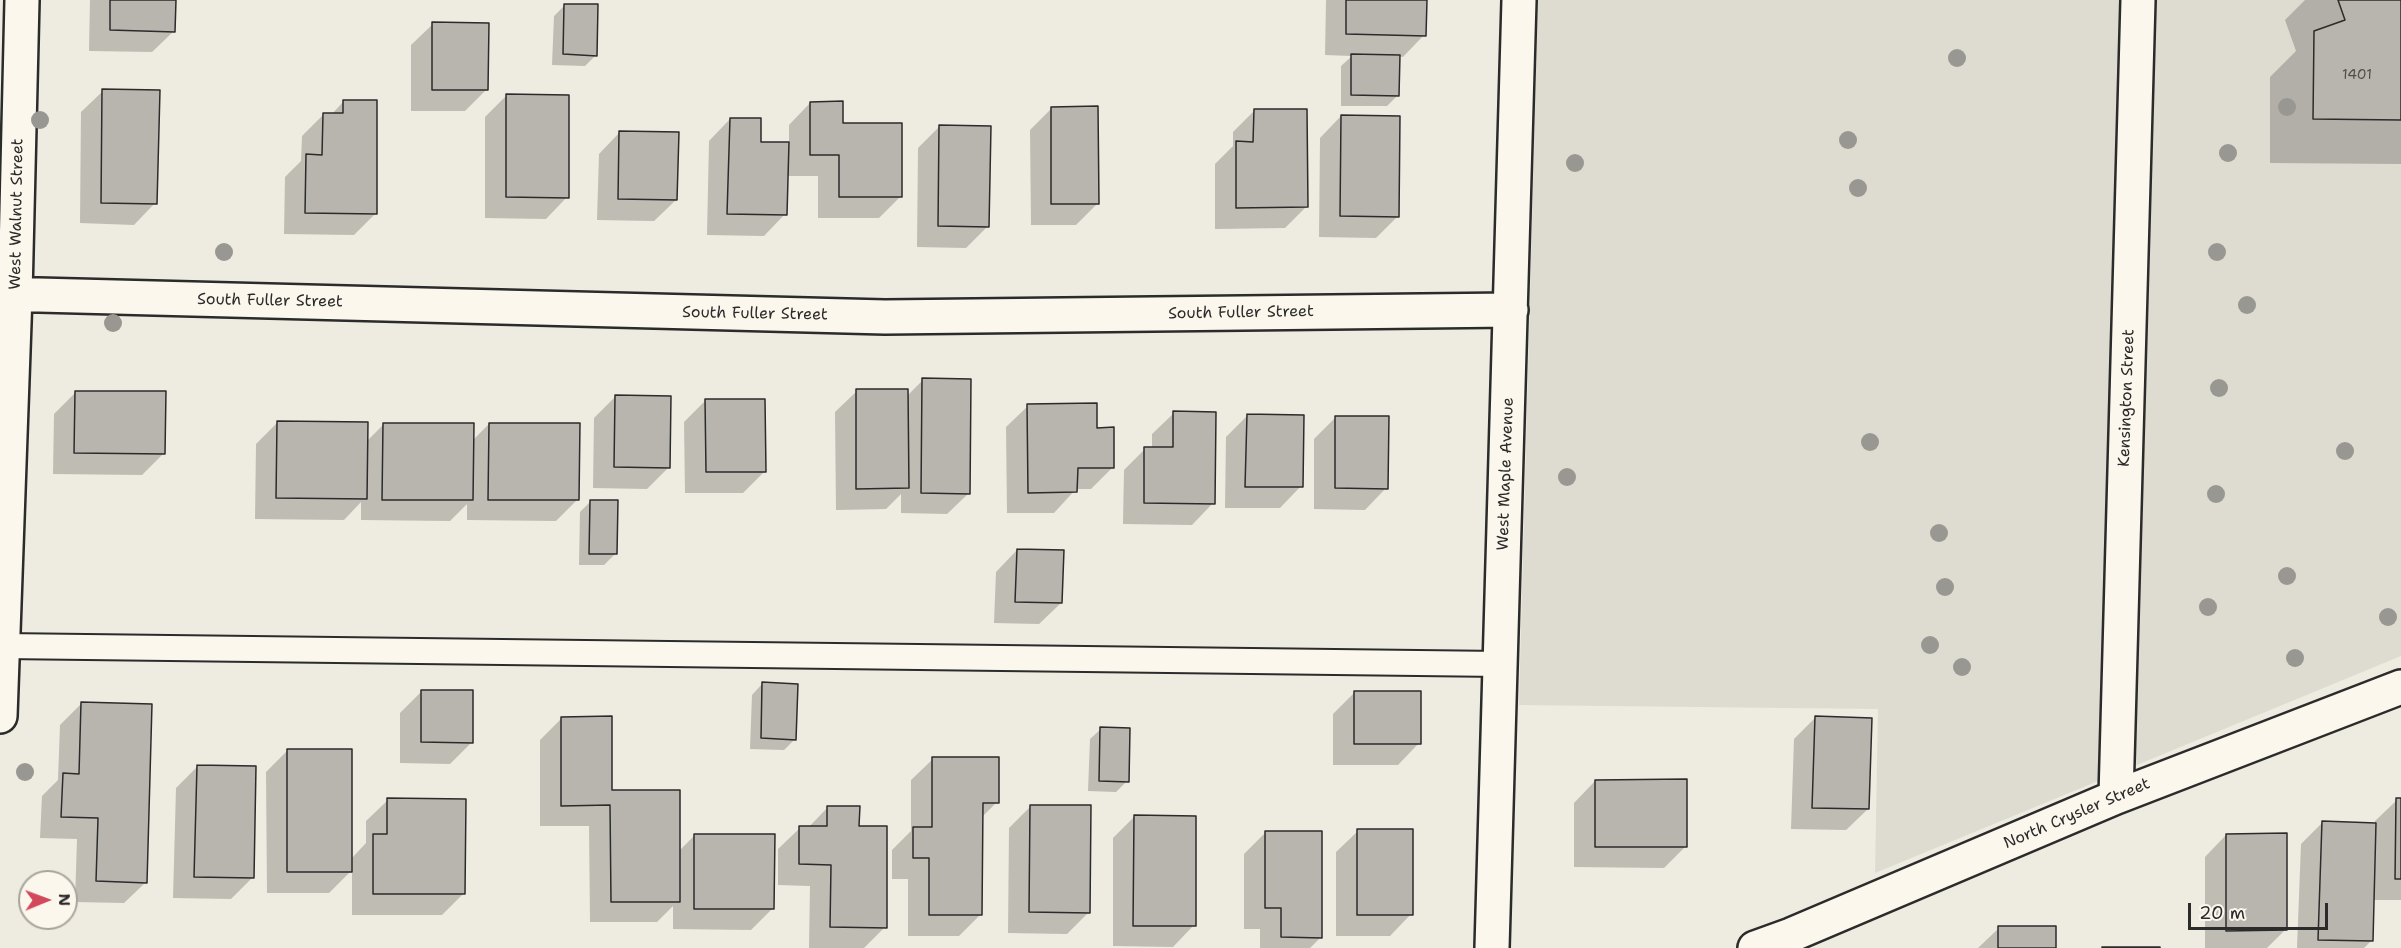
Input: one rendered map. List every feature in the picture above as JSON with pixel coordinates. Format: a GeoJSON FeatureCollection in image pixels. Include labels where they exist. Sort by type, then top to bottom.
{"type":"FeatureCollection","features":[{"type":"Feature","properties":{"kind":"street","name":"West Walnut Street"},"geometry":{"type":"LineString","coordinates":[[0,716],[3,646],[7,295],[22,0]]}},
{"type":"Feature","properties":{"kind":"street","name":"West Maple Avenue"},"geometry":{"type":"LineString","coordinates":[[1492,948],[1519,0]]}},
{"type":"Feature","properties":{"kind":"street","name":"Kensington Street"},"geometry":{"type":"LineString","coordinates":[[2116,796],[2138,0]]}},
{"type":"Feature","properties":{"kind":"street","name":"South Fuller Street"},"geometry":{"type":"LineString","coordinates":[[7,295],[885,317],[1511,310]]}},
{"type":"Feature","properties":{"kind":"street","name":"North Crysler Street"},"geometry":{"type":"LineString","coordinates":[[1755,948],[1791,935],[2116,796],[2401,687]]}},
{"type":"Feature","properties":{"kind":"lane"},"geometry":{"type":"LineString","coordinates":[[3,646],[1501,663]]}},
{"type":"Feature","properties":{"kind":"shaded area"},"geometry":{"type":"Polygon","coordinates":[[[1538,0],[2401,0],[2401,656],[1875,873],[1878,709],[1519,705],[1538,0]]]}},
{"type":"Feature","properties":{"kind":"building"},"geometry":{"type":"Polygon","coordinates":[[[110,0],[176,0],[175,32],[110,30],[110,0]]]}},
{"type":"Feature","properties":{"kind":"building"},"geometry":{"type":"Polygon","coordinates":[[[1346,0],[1427,0],[1426,36],[1346,34],[1346,0]]]}},
{"type":"Feature","properties":{"kind":"building"},"geometry":{"type":"Polygon","coordinates":[[[2338,0],[2401,0],[2401,120],[2313,119],[2314,31],[2345,20],[2338,0]]]}},
{"type":"Feature","properties":{"kind":"building"},"geometry":{"type":"Polygon","coordinates":[[[564,4],[598,4],[597,56],[563,54],[564,4]]]}},
{"type":"Feature","properties":{"kind":"building"},"geometry":{"type":"Polygon","coordinates":[[[432,22],[489,23],[488,90],[432,90],[432,22]]]}},
{"type":"Feature","properties":{"kind":"building"},"geometry":{"type":"Polygon","coordinates":[[[1351,54],[1400,55],[1399,96],[1351,95],[1351,54]]]}},
{"type":"Feature","properties":{"kind":"building"},"geometry":{"type":"Polygon","coordinates":[[[102,89],[160,90],[157,204],[101,203],[102,89]]]}},
{"type":"Feature","properties":{"kind":"building"},"geometry":{"type":"Polygon","coordinates":[[[506,94],[569,95],[569,198],[506,197],[506,94]]]}},
{"type":"Feature","properties":{"kind":"building"},"geometry":{"type":"Polygon","coordinates":[[[343,100],[377,100],[377,214],[305,213],[306,154],[322,155],[323,113],[343,113],[343,100]]]}},
{"type":"Feature","properties":{"kind":"building"},"geometry":{"type":"Polygon","coordinates":[[[843,101],[843,123],[902,123],[902,197],[839,197],[839,155],[810,155],[810,102],[843,101]]]}},
{"type":"Feature","properties":{"kind":"building"},"geometry":{"type":"Polygon","coordinates":[[[1098,106],[1099,204],[1051,204],[1051,107],[1098,106]]]}},
{"type":"Feature","properties":{"kind":"building"},"geometry":{"type":"Polygon","coordinates":[[[1254,109],[1307,109],[1308,207],[1236,208],[1236,141],[1253,142],[1254,109]]]}},
{"type":"Feature","properties":{"kind":"building"},"geometry":{"type":"Polygon","coordinates":[[[1341,115],[1400,116],[1399,217],[1340,216],[1341,115]]]}},
{"type":"Feature","properties":{"kind":"building"},"geometry":{"type":"Polygon","coordinates":[[[730,118],[761,118],[761,142],[789,142],[787,215],[727,214],[730,118]]]}},
{"type":"Feature","properties":{"kind":"building"},"geometry":{"type":"Polygon","coordinates":[[[939,125],[991,126],[989,227],[938,226],[939,125]]]}},
{"type":"Feature","properties":{"kind":"building"},"geometry":{"type":"Polygon","coordinates":[[[619,131],[679,132],[677,200],[618,199],[619,131]]]}},
{"type":"Feature","properties":{"kind":"building"},"geometry":{"type":"Polygon","coordinates":[[[922,378],[971,379],[970,494],[921,493],[922,378]]]}},
{"type":"Feature","properties":{"kind":"building"},"geometry":{"type":"Polygon","coordinates":[[[856,389],[908,389],[909,488],[856,489],[856,389]]]}},
{"type":"Feature","properties":{"kind":"building"},"geometry":{"type":"Polygon","coordinates":[[[75,391],[166,391],[165,454],[74,453],[75,391]]]}},
{"type":"Feature","properties":{"kind":"building"},"geometry":{"type":"Polygon","coordinates":[[[615,395],[671,396],[670,468],[614,467],[615,395]]]}},
{"type":"Feature","properties":{"kind":"building"},"geometry":{"type":"Polygon","coordinates":[[[705,399],[765,399],[766,472],[706,472],[705,399]]]}},
{"type":"Feature","properties":{"kind":"building"},"geometry":{"type":"Polygon","coordinates":[[[1097,403],[1097,428],[1114,427],[1114,468],[1078,468],[1077,492],[1028,493],[1027,404],[1097,403]]]}},
{"type":"Feature","properties":{"kind":"building"},"geometry":{"type":"Polygon","coordinates":[[[1173,411],[1216,412],[1215,504],[1144,503],[1144,447],[1173,447],[1173,411]]]}},
{"type":"Feature","properties":{"kind":"building"},"geometry":{"type":"Polygon","coordinates":[[[1247,414],[1304,415],[1303,487],[1245,487],[1247,414]]]}},
{"type":"Feature","properties":{"kind":"building"},"geometry":{"type":"Polygon","coordinates":[[[1335,416],[1389,416],[1388,489],[1335,488],[1335,416]]]}},
{"type":"Feature","properties":{"kind":"building"},"geometry":{"type":"Polygon","coordinates":[[[277,421],[368,422],[367,499],[276,498],[277,421]]]}},
{"type":"Feature","properties":{"kind":"building"},"geometry":{"type":"Polygon","coordinates":[[[383,423],[474,423],[473,500],[382,500],[383,423]]]}},
{"type":"Feature","properties":{"kind":"building"},"geometry":{"type":"Polygon","coordinates":[[[489,423],[580,423],[579,500],[488,500],[489,423]]]}},
{"type":"Feature","properties":{"kind":"building"},"geometry":{"type":"Polygon","coordinates":[[[590,500],[618,500],[617,554],[589,554],[590,500]]]}},
{"type":"Feature","properties":{"kind":"building"},"geometry":{"type":"Polygon","coordinates":[[[1017,549],[1064,550],[1062,603],[1015,602],[1017,549]]]}},
{"type":"Feature","properties":{"kind":"building"},"geometry":{"type":"Polygon","coordinates":[[[762,682],[798,684],[796,740],[761,738],[762,682]]]}},
{"type":"Feature","properties":{"kind":"building"},"geometry":{"type":"Polygon","coordinates":[[[421,690],[473,690],[473,743],[421,742],[421,690]]]}},
{"type":"Feature","properties":{"kind":"building"},"geometry":{"type":"Polygon","coordinates":[[[1354,691],[1421,691],[1421,744],[1354,744],[1354,691]]]}},
{"type":"Feature","properties":{"kind":"building"},"geometry":{"type":"Polygon","coordinates":[[[81,702],[152,704],[147,883],[96,881],[98,818],[61,817],[63,773],[79,774],[81,702]]]}},
{"type":"Feature","properties":{"kind":"building"},"geometry":{"type":"Polygon","coordinates":[[[612,716],[612,790],[680,790],[680,902],[611,902],[610,805],[561,806],[561,717],[612,716]]]}},
{"type":"Feature","properties":{"kind":"building"},"geometry":{"type":"Polygon","coordinates":[[[1815,716],[1872,718],[1869,809],[1812,808],[1815,716]]]}},
{"type":"Feature","properties":{"kind":"building"},"geometry":{"type":"Polygon","coordinates":[[[1100,727],[1130,728],[1129,782],[1099,781],[1100,727]]]}},
{"type":"Feature","properties":{"kind":"building"},"geometry":{"type":"Polygon","coordinates":[[[287,749],[352,749],[352,872],[287,872],[287,749]]]}},
{"type":"Feature","properties":{"kind":"building"},"geometry":{"type":"Polygon","coordinates":[[[932,757],[999,757],[999,803],[983,803],[982,915],[929,915],[929,858],[913,858],[913,827],[932,827],[932,757]]]}},
{"type":"Feature","properties":{"kind":"building"},"geometry":{"type":"Polygon","coordinates":[[[197,765],[256,766],[254,878],[194,877],[197,765]]]}},
{"type":"Feature","properties":{"kind":"building"},"geometry":{"type":"Polygon","coordinates":[[[1687,779],[1687,847],[1595,847],[1595,780],[1687,779]]]}},
{"type":"Feature","properties":{"kind":"building"},"geometry":{"type":"Polygon","coordinates":[[[387,798],[466,799],[465,894],[373,894],[373,834],[387,834],[387,798]]]}},
{"type":"Feature","properties":{"kind":"building"},"geometry":{"type":"Polygon","coordinates":[[[2396,798],[2401,798],[2401,879],[2395,879],[2396,798]]]}},
{"type":"Feature","properties":{"kind":"building"},"geometry":{"type":"Polygon","coordinates":[[[1030,805],[1091,805],[1090,913],[1029,912],[1030,805]]]}},
{"type":"Feature","properties":{"kind":"building"},"geometry":{"type":"Polygon","coordinates":[[[827,806],[860,806],[859,826],[887,826],[887,928],[830,927],[831,865],[799,864],[799,826],[827,826],[827,806]]]}},
{"type":"Feature","properties":{"kind":"building"},"geometry":{"type":"Polygon","coordinates":[[[1134,815],[1196,816],[1196,926],[1133,926],[1134,815]]]}},
{"type":"Feature","properties":{"kind":"building"},"geometry":{"type":"Polygon","coordinates":[[[2322,821],[2376,823],[2373,941],[2318,940],[2322,821]]]}},
{"type":"Feature","properties":{"kind":"building"},"geometry":{"type":"Polygon","coordinates":[[[1357,829],[1413,829],[1413,915],[1357,915],[1357,829]]]}},
{"type":"Feature","properties":{"kind":"building"},"geometry":{"type":"Polygon","coordinates":[[[1265,831],[1322,831],[1322,938],[1281,937],[1281,908],[1265,908],[1265,831]]]}},
{"type":"Feature","properties":{"kind":"building"},"geometry":{"type":"Polygon","coordinates":[[[2287,833],[2287,930],[2226,931],[2226,834],[2287,833]]]}},
{"type":"Feature","properties":{"kind":"building"},"geometry":{"type":"Polygon","coordinates":[[[694,834],[775,834],[774,909],[694,909],[694,834]]]}},
{"type":"Feature","properties":{"kind":"building"},"geometry":{"type":"Polygon","coordinates":[[[1998,926],[2056,926],[2056,948],[1998,948],[1998,926]]]}},
{"type":"Feature","properties":{"kind":"building"},"geometry":{"type":"Polygon","coordinates":[[[2160,947],[2160,948],[2102,948],[2160,947]]]}}]}
